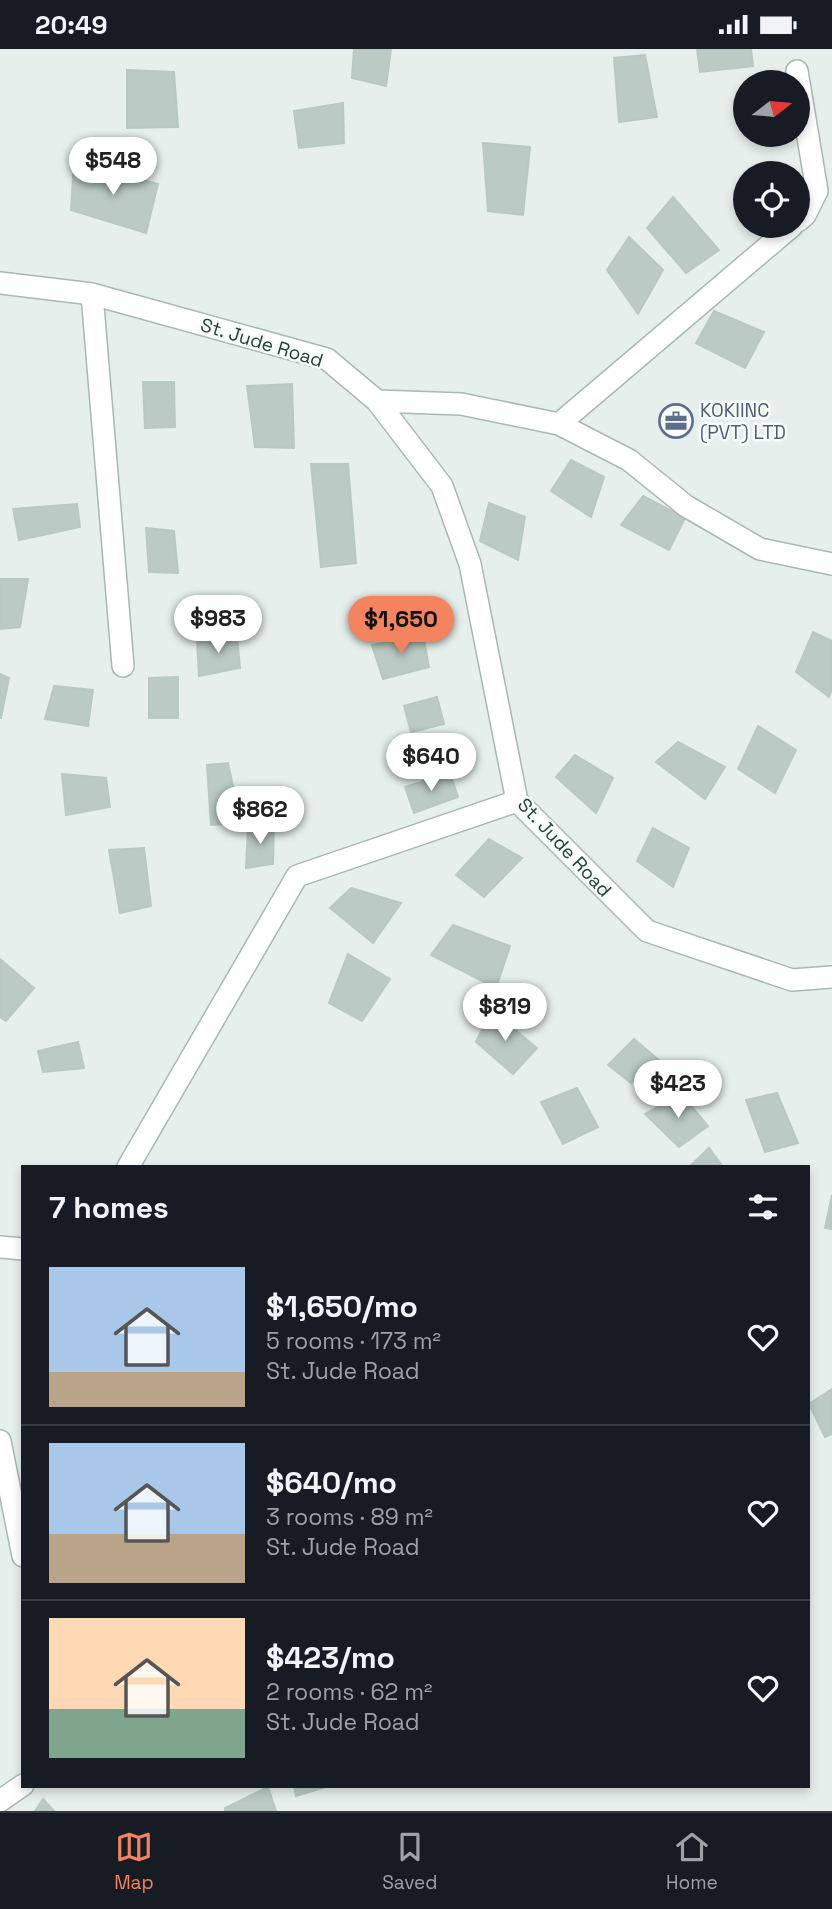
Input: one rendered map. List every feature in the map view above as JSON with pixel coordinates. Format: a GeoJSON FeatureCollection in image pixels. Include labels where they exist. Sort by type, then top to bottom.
{"type":"FeatureCollection","features":[{"type":"Feature","properties":{"kind":"street"},"geometry":{"type":"LineString","coordinates":[[810,147],[817,191],[810,205]]}},
{"type":"Feature","properties":{"kind":"street"},"geometry":{"type":"LineString","coordinates":[[559,424],[778,238]]}},
{"type":"Feature","properties":{"kind":"street","name":"St. Jude Road"},"geometry":{"type":"LineString","coordinates":[[0,283],[92,293],[327,359],[377,401],[443,486],[470,564],[517,801],[647,931],[792,980],[832,977]]}},
{"type":"Feature","properties":{"kind":"street"},"geometry":{"type":"LineString","coordinates":[[92,293],[124,666]]}},
{"type":"Feature","properties":{"kind":"street"},"geometry":{"type":"LineString","coordinates":[[377,401],[461,404],[559,424],[629,460],[686,506],[760,549],[832,564]]}},
{"type":"Feature","properties":{"kind":"street"},"geometry":{"type":"LineString","coordinates":[[129,1165],[298,876],[517,801]]}},
{"type":"Feature","properties":{"kind":"street"},"geometry":{"type":"LineString","coordinates":[[0,1247],[21,1249]]}},
{"type":"Feature","properties":{"kind":"street"},"geometry":{"type":"LineString","coordinates":[[0,1441],[21,1546]]}},
{"type":"Feature","properties":{"kind":"street"},"geometry":{"type":"LineString","coordinates":[[0,1801],[21,1786]]}},
{"type":"Feature","properties":{"kind":"building"},"geometry":{"type":"Polygon","coordinates":[[[354,49],[391,49],[386,86],[352,78],[354,49]]]}},
{"type":"Feature","properties":{"kind":"building"},"geometry":{"type":"Polygon","coordinates":[[[697,49],[751,49],[753,66],[700,72],[697,49]]]}},
{"type":"Feature","properties":{"kind":"building"},"geometry":{"type":"Polygon","coordinates":[[[645,55],[657,117],[619,122],[614,58],[645,55]]]}},
{"type":"Feature","properties":{"kind":"building"},"geometry":{"type":"Polygon","coordinates":[[[127,70],[174,72],[178,127],[127,128],[127,70]]]}},
{"type":"Feature","properties":{"kind":"building"},"geometry":{"type":"Polygon","coordinates":[[[343,103],[344,143],[299,148],[294,111],[343,103]]]}},
{"type":"Feature","properties":{"kind":"building"},"geometry":{"type":"Polygon","coordinates":[[[483,143],[530,147],[523,215],[488,211],[483,143]]]}},
{"type":"Feature","properties":{"kind":"building"},"geometry":{"type":"Polygon","coordinates":[[[74,162],[158,184],[146,233],[71,210],[74,162]]]}},
{"type":"Feature","properties":{"kind":"building"},"geometry":{"type":"Polygon","coordinates":[[[673,197],[719,250],[686,273],[647,228],[673,197]]]}},
{"type":"Feature","properties":{"kind":"building"},"geometry":{"type":"Polygon","coordinates":[[[629,237],[663,270],[638,314],[607,270],[629,237]]]}},
{"type":"Feature","properties":{"kind":"building"},"geometry":{"type":"Polygon","coordinates":[[[714,311],[764,332],[745,368],[696,343],[714,311]]]}},
{"type":"Feature","properties":{"kind":"building"},"geometry":{"type":"Polygon","coordinates":[[[143,382],[174,382],[175,427],[145,428],[143,382]]]}},
{"type":"Feature","properties":{"kind":"building"},"geometry":{"type":"Polygon","coordinates":[[[292,384],[294,448],[255,447],[247,386],[292,384]]]}},
{"type":"Feature","properties":{"kind":"building"},"geometry":{"type":"Polygon","coordinates":[[[571,460],[604,477],[591,517],[551,491],[571,460]]]}},
{"type":"Feature","properties":{"kind":"building"},"geometry":{"type":"Polygon","coordinates":[[[311,464],[348,464],[356,563],[321,567],[311,464]]]}},
{"type":"Feature","properties":{"kind":"building"},"geometry":{"type":"Polygon","coordinates":[[[643,496],[685,518],[669,550],[621,525],[643,496]]]}},
{"type":"Feature","properties":{"kind":"building"},"geometry":{"type":"Polygon","coordinates":[[[489,503],[525,517],[518,560],[480,541],[489,503]]]}},
{"type":"Feature","properties":{"kind":"building"},"geometry":{"type":"Polygon","coordinates":[[[77,504],[80,527],[19,540],[13,509],[77,504]]]}},
{"type":"Feature","properties":{"kind":"building"},"geometry":{"type":"Polygon","coordinates":[[[146,528],[174,531],[178,573],[149,572],[146,528]]]}},
{"type":"Feature","properties":{"kind":"building"},"geometry":{"type":"Polygon","coordinates":[[[0,579],[28,579],[20,627],[0,629],[0,579]]]}},
{"type":"Feature","properties":{"kind":"building"},"geometry":{"type":"Polygon","coordinates":[[[813,632],[832,641],[832,689],[829,697],[796,672],[813,632]]]}},
{"type":"Feature","properties":{"kind":"building"},"geometry":{"type":"Polygon","coordinates":[[[423,635],[429,667],[383,679],[372,645],[423,635]]]}},
{"type":"Feature","properties":{"kind":"building"},"geometry":{"type":"Polygon","coordinates":[[[237,636],[240,668],[199,676],[197,639],[237,636]]]}},
{"type":"Feature","properties":{"kind":"building"},"geometry":{"type":"Polygon","coordinates":[[[0,674],[9,678],[1,718],[0,718],[0,674]]]}},
{"type":"Feature","properties":{"kind":"building"},"geometry":{"type":"Polygon","coordinates":[[[178,677],[178,718],[149,718],[149,678],[178,677]]]}},
{"type":"Feature","properties":{"kind":"building"},"geometry":{"type":"Polygon","coordinates":[[[54,686],[93,690],[88,726],[45,719],[54,686]]]}},
{"type":"Feature","properties":{"kind":"building"},"geometry":{"type":"Polygon","coordinates":[[[437,697],[444,724],[411,732],[404,706],[437,697]]]}},
{"type":"Feature","properties":{"kind":"building"},"geometry":{"type":"Polygon","coordinates":[[[758,726],[796,750],[775,793],[738,769],[758,726]]]}},
{"type":"Feature","properties":{"kind":"building"},"geometry":{"type":"Polygon","coordinates":[[[678,742],[725,767],[705,799],[656,762],[678,742]]]}},
{"type":"Feature","properties":{"kind":"building"},"geometry":{"type":"Polygon","coordinates":[[[575,755],[613,778],[596,813],[556,777],[575,755]]]}},
{"type":"Feature","properties":{"kind":"building"},"geometry":{"type":"Polygon","coordinates":[[[228,763],[241,823],[211,825],[207,765],[228,763]]]}},
{"type":"Feature","properties":{"kind":"building"},"geometry":{"type":"Polygon","coordinates":[[[450,773],[458,797],[414,813],[405,787],[450,773]]]}},
{"type":"Feature","properties":{"kind":"building"},"geometry":{"type":"Polygon","coordinates":[[[62,774],[106,778],[110,807],[66,815],[62,774]]]}},
{"type":"Feature","properties":{"kind":"building"},"geometry":{"type":"Polygon","coordinates":[[[274,825],[273,864],[246,868],[248,827],[274,825]]]}},
{"type":"Feature","properties":{"kind":"building"},"geometry":{"type":"Polygon","coordinates":[[[653,828],[689,848],[673,887],[637,861],[653,828]]]}},
{"type":"Feature","properties":{"kind":"building"},"geometry":{"type":"Polygon","coordinates":[[[489,839],[522,858],[484,897],[456,875],[489,839]]]}},
{"type":"Feature","properties":{"kind":"building"},"geometry":{"type":"Polygon","coordinates":[[[144,848],[151,906],[120,913],[109,850],[144,848]]]}},
{"type":"Feature","properties":{"kind":"building"},"geometry":{"type":"Polygon","coordinates":[[[351,888],[401,903],[373,943],[330,908],[351,888]]]}},
{"type":"Feature","properties":{"kind":"building"},"geometry":{"type":"Polygon","coordinates":[[[453,925],[510,946],[496,988],[431,955],[453,925]]]}},
{"type":"Feature","properties":{"kind":"building"},"geometry":{"type":"Polygon","coordinates":[[[348,954],[390,979],[362,1021],[329,1003],[348,954]]]}},
{"type":"Feature","properties":{"kind":"building"},"geometry":{"type":"Polygon","coordinates":[[[0,959],[34,988],[6,1021],[0,1017],[0,959]]]}},
{"type":"Feature","properties":{"kind":"building"},"geometry":{"type":"Polygon","coordinates":[[[491,1010],[537,1048],[513,1074],[476,1042],[491,1010]]]}},
{"type":"Feature","properties":{"kind":"building"},"geometry":{"type":"Polygon","coordinates":[[[634,1039],[660,1061],[631,1083],[608,1065],[634,1039]]]}},
{"type":"Feature","properties":{"kind":"building"},"geometry":{"type":"Polygon","coordinates":[[[78,1042],[84,1068],[43,1072],[38,1051],[78,1042]]]}},
{"type":"Feature","properties":{"kind":"building"},"geometry":{"type":"Polygon","coordinates":[[[577,1088],[598,1127],[563,1144],[541,1102],[577,1088]]]}},
{"type":"Feature","properties":{"kind":"building"},"geometry":{"type":"Polygon","coordinates":[[[777,1093],[798,1143],[765,1152],[746,1100],[777,1093]]]}},
{"type":"Feature","properties":{"kind":"building"},"geometry":{"type":"Polygon","coordinates":[[[681,1094],[708,1126],[679,1147],[645,1114],[681,1094]]]}},
{"type":"Feature","properties":{"kind":"building"},"geometry":{"type":"Polygon","coordinates":[[[709,1148],[722,1165],[691,1165],[709,1148]]]}},
{"type":"Feature","properties":{"kind":"building"},"geometry":{"type":"Polygon","coordinates":[[[832,1195],[832,1229],[825,1228],[832,1195]]]}},
{"type":"Feature","properties":{"kind":"building"},"geometry":{"type":"Polygon","coordinates":[[[832,1389],[832,1434],[825,1437],[810,1403],[832,1389]]]}},
{"type":"Feature","properties":{"kind":"building"},"geometry":{"type":"Polygon","coordinates":[[[268,1788],[276,1811],[225,1811],[225,1808],[268,1788]]]}},
{"type":"Feature","properties":{"kind":"building"},"geometry":{"type":"Polygon","coordinates":[[[294,1788],[323,1788],[296,1796],[294,1788]]]}},
{"type":"Feature","properties":{"kind":"building"},"geometry":{"type":"Polygon","coordinates":[[[43,1799],[54,1811],[35,1811],[43,1799]]]}},
{"type":"Feature","properties":{"kind":"place","name":"KOKIINC (PVT) LTD"},"geometry":{"type":"Point","coordinates":[676,421]}}]}
